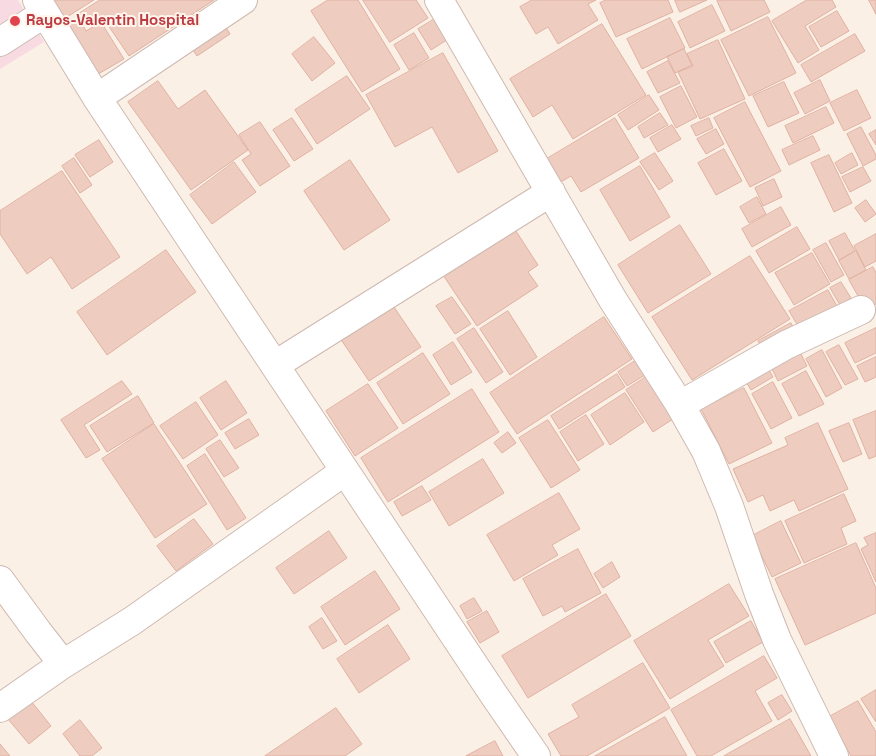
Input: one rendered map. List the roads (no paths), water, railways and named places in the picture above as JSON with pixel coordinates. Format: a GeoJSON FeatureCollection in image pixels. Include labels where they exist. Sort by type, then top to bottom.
{"type":"FeatureCollection","features":[{"type":"Feature","properties":{"kind":"street"},"geometry":{"type":"LineString","coordinates":[[97,98],[243,0]]}},
{"type":"Feature","properties":{"kind":"street"},"geometry":{"type":"LineString","coordinates":[[439,0],[613,300],[680,405],[706,451],[729,506],[777,640],[834,756]]}},
{"type":"Feature","properties":{"kind":"street"},"geometry":{"type":"LineString","coordinates":[[0,42],[41,7],[97,98],[536,756]]}},
{"type":"Feature","properties":{"kind":"street"},"geometry":{"type":"LineString","coordinates":[[275,365],[551,192]]}},
{"type":"Feature","properties":{"kind":"street"},"geometry":{"type":"LineString","coordinates":[[680,405],[786,345],[861,310]]}},
{"type":"Feature","properties":{"kind":"street"},"geometry":{"type":"LineString","coordinates":[[0,708],[63,664],[132,621],[345,471]]}},
{"type":"Feature","properties":{"kind":"street"},"geometry":{"type":"LineString","coordinates":[[0,580],[63,664]]}},
{"type":"Feature","properties":{"kind":"place","name":"Rayos-Valentin Hospital"},"geometry":{"type":"Point","coordinates":[15,21]}}]}
